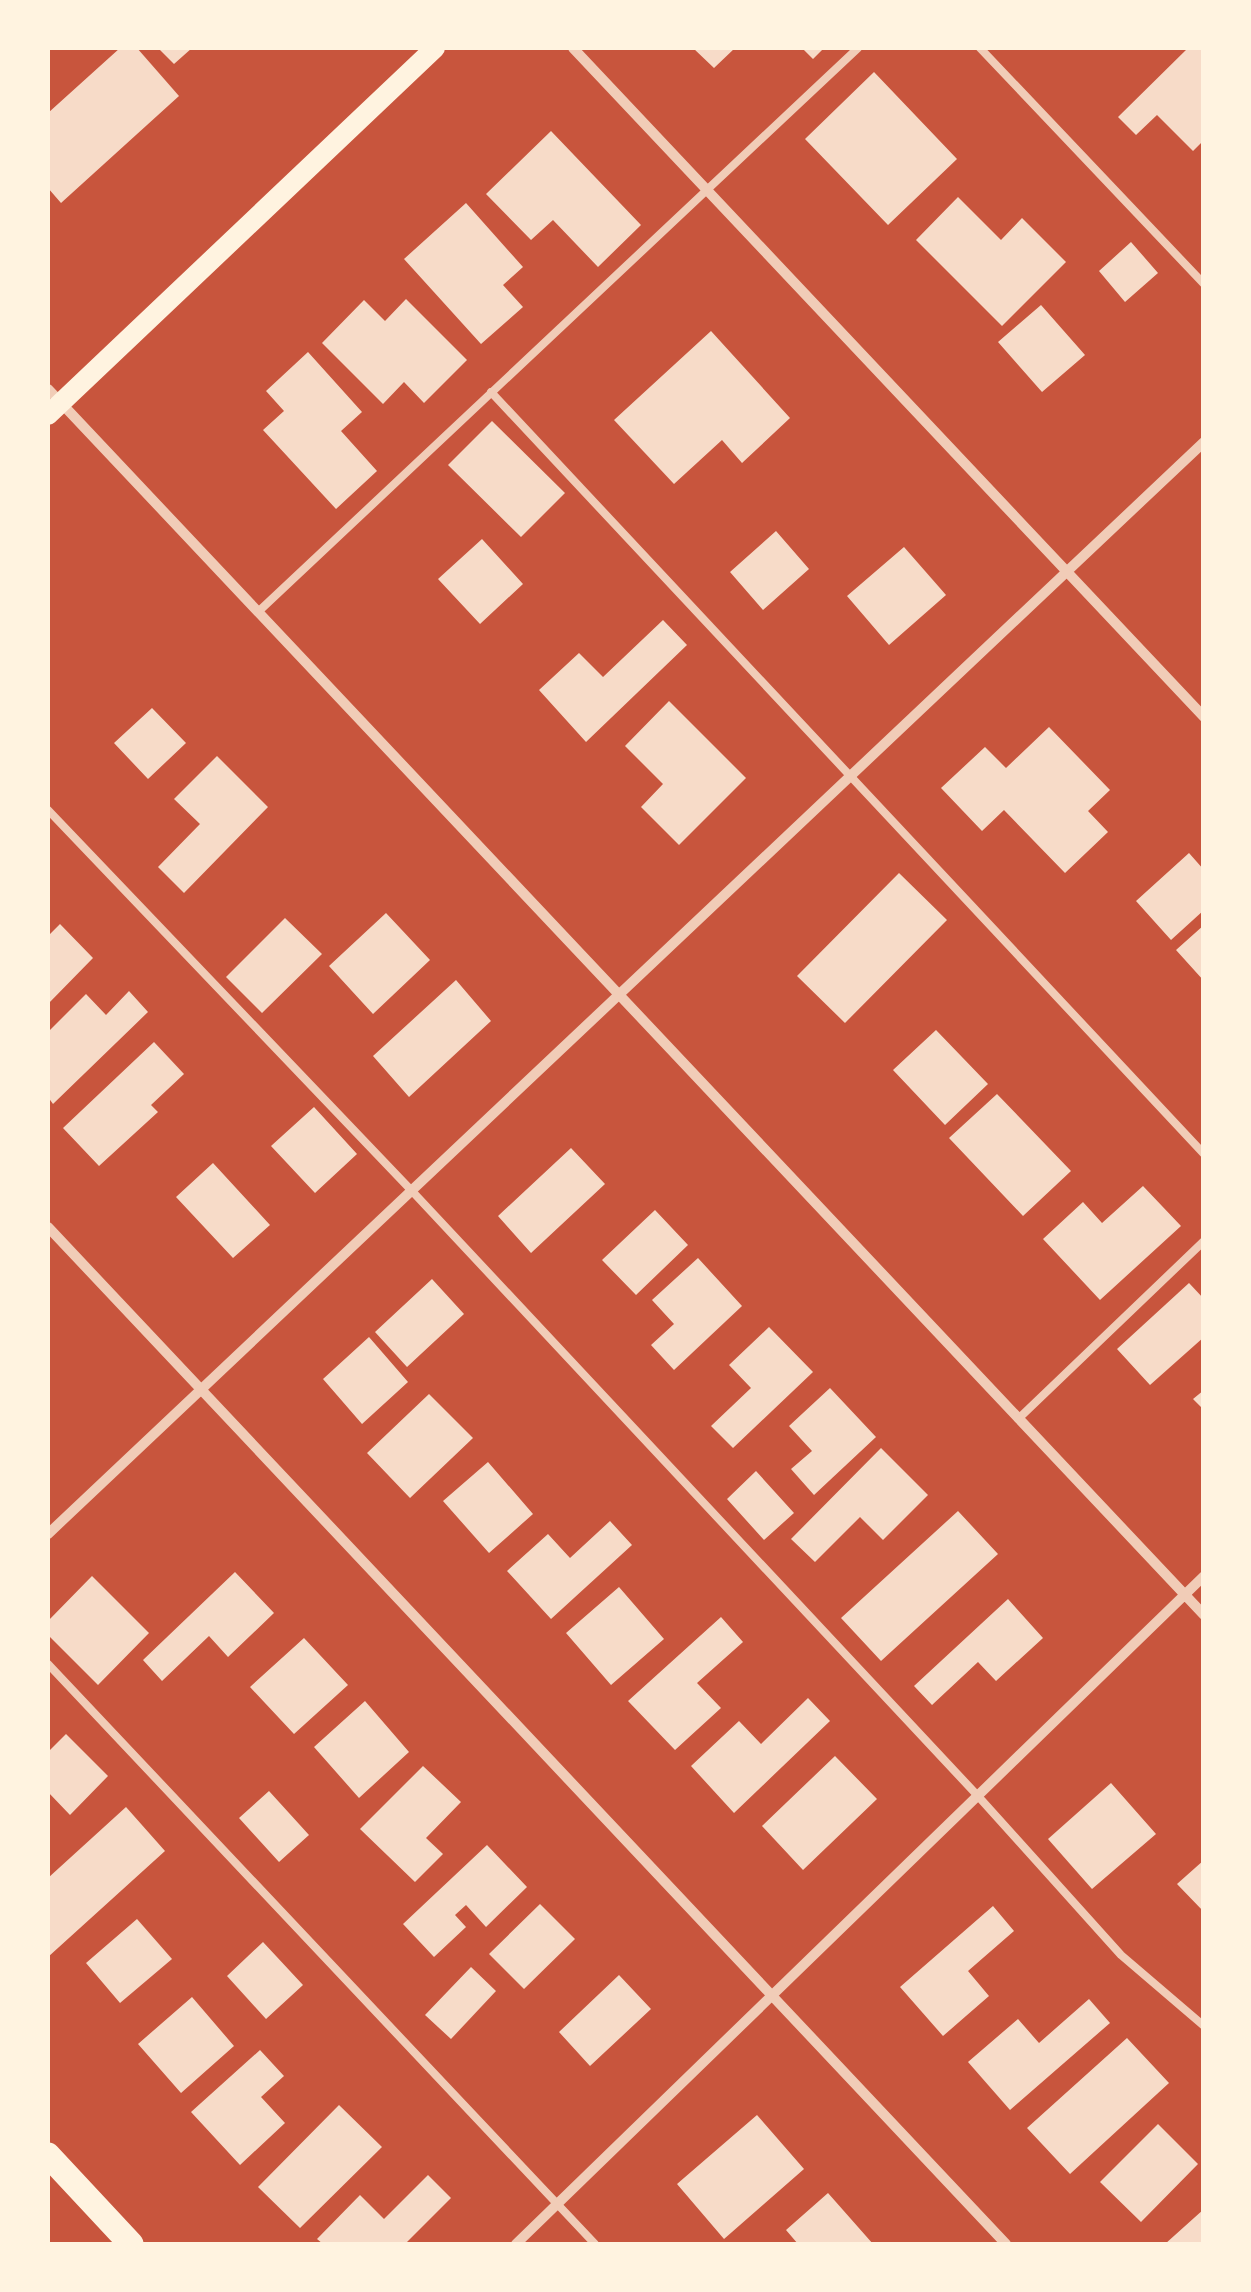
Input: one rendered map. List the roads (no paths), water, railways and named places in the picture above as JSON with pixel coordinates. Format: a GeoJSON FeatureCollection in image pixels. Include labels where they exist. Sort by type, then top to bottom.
{"type":"FeatureCollection","features":[{"type":"Feature","properties":{"kind":"main road"},"geometry":{"type":"LineString","coordinates":[[52,402],[435,48]]}},
{"type":"Feature","properties":{"kind":"main road"},"geometry":{"type":"LineString","coordinates":[[48,2155],[131,2244]]}},
{"type":"Feature","properties":{"kind":"street"},"geometry":{"type":"LineString","coordinates":[[573,48],[1204,718]]}},
{"type":"Feature","properties":{"kind":"street"},"geometry":{"type":"LineString","coordinates":[[52,402],[258,612],[1204,1615]]}},
{"type":"Feature","properties":{"kind":"street"},"geometry":{"type":"LineString","coordinates":[[48,1534],[1204,442]]}},
{"type":"Feature","properties":{"kind":"street"},"geometry":{"type":"LineString","coordinates":[[48,1227],[1006,2244]]}},
{"type":"Feature","properties":{"kind":"street"},"geometry":{"type":"LineString","coordinates":[[516,2244],[1204,1576]]}},
{"type":"Feature","properties":{"kind":"lane"},"geometry":{"type":"LineString","coordinates":[[258,612],[858,48]]}},
{"type":"Feature","properties":{"kind":"lane"},"geometry":{"type":"LineString","coordinates":[[980,48],[1204,284]]}},
{"type":"Feature","properties":{"kind":"lane"},"geometry":{"type":"LineString","coordinates":[[491,392],[1204,1154]]}},
{"type":"Feature","properties":{"kind":"lane"},"geometry":{"type":"LineString","coordinates":[[48,810],[411,1190],[978,1795],[1121,1955],[1204,2026]]}},
{"type":"Feature","properties":{"kind":"lane"},"geometry":{"type":"LineString","coordinates":[[1018,1418],[1204,1241]]}},
{"type":"Feature","properties":{"kind":"lane"},"geometry":{"type":"LineString","coordinates":[[48,1664],[595,2244]]}}]}
